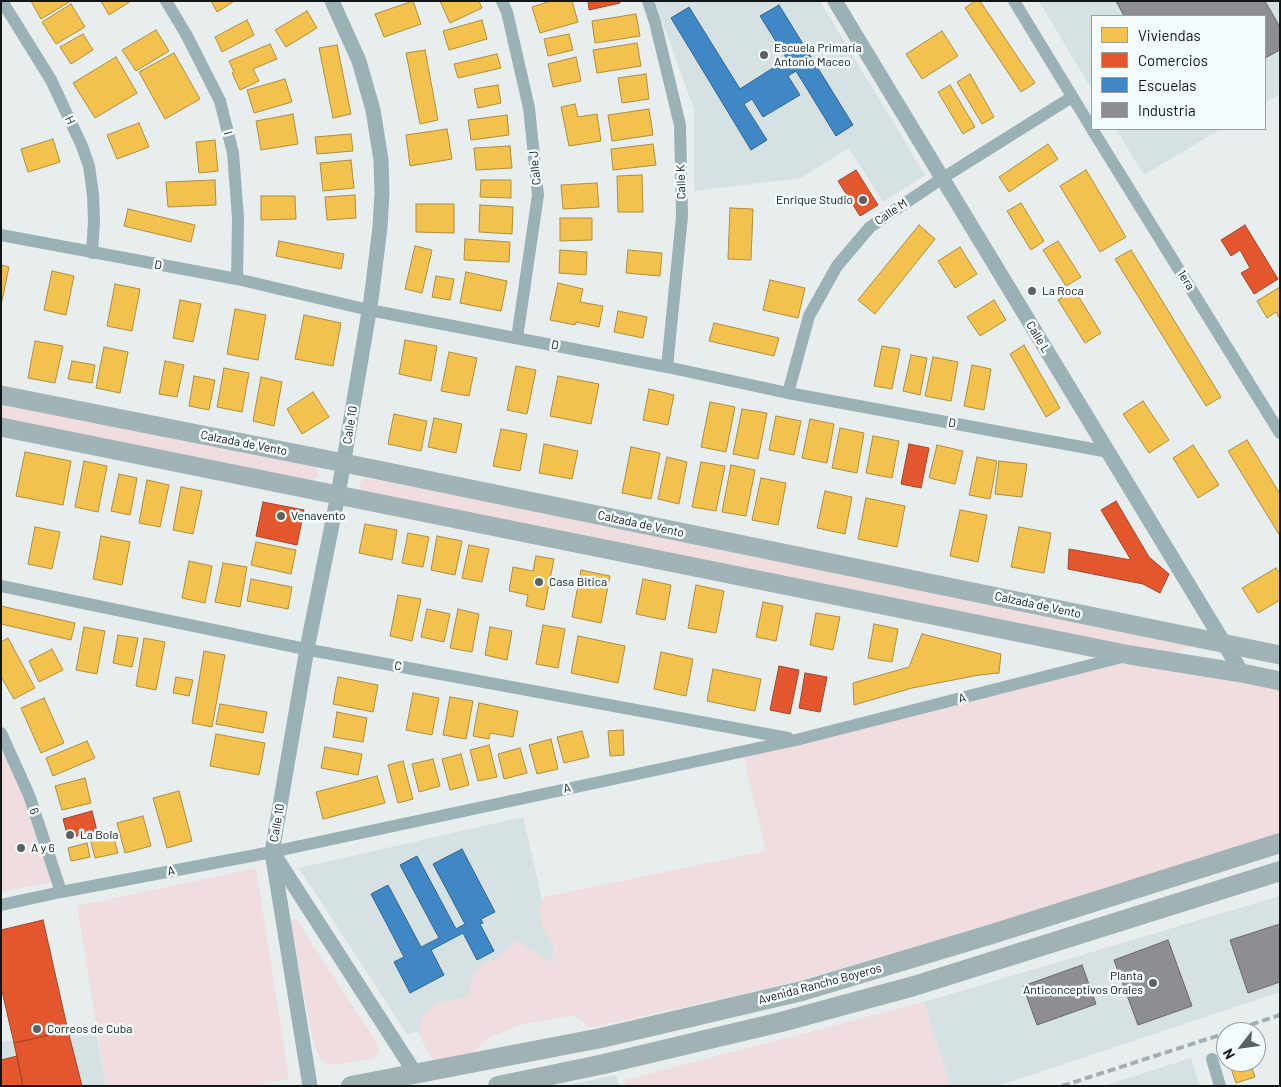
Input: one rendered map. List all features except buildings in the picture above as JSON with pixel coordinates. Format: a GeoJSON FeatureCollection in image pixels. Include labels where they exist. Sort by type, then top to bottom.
{"type":"FeatureCollection","features":[{"type":"Feature","properties":{"kind":"highway","name":"Avenida Rancho Boyeros"},"geometry":{"type":"LineString","coordinates":[[351,1086],[601,1038],[802,991],[989,935],[1280,843]]}},
{"type":"Feature","properties":{"kind":"highway","name":"Avenida Rancho Boyeros"},"geometry":{"type":"LineString","coordinates":[[498,1086],[604,1064],[781,1022],[914,986],[1280,870]]}},
{"type":"Feature","properties":{"kind":"main road","name":"Calzada de Vento"},"geometry":{"type":"LineString","coordinates":[[1,395],[344,463],[1280,655]]}},
{"type":"Feature","properties":{"kind":"main road"},"geometry":{"type":"LineString","coordinates":[[1,427],[1130,656],[1189,664],[1278,680]]}},
{"type":"Feature","properties":{"kind":"main road"},"geometry":{"type":"LineString","coordinates":[[1189,664],[1202,659],[1205,654],[1201,638]]}},
{"type":"Feature","properties":{"kind":"main road"},"geometry":{"type":"LineString","coordinates":[[1278,680],[1268,673],[1267,664],[1271,656],[1280,655]]}},
{"type":"Feature","properties":{"kind":"street","name":"H"},"geometry":{"type":"LineString","coordinates":[[2,1],[52,80],[82,146],[89,166],[93,195],[92,253]]}},
{"type":"Feature","properties":{"kind":"street","name":"I"},"geometry":{"type":"LineString","coordinates":[[166,1],[186,34],[220,101],[233,153],[238,218],[237,279]]}},
{"type":"Feature","properties":{"kind":"street","name":"Calle 10"},"geometry":{"type":"LineString","coordinates":[[310,1086],[272,852],[307,649],[344,463],[374,285],[382,193],[380,160],[373,110],[359,61],[332,1]]}},
{"type":"Feature","properties":{"kind":"street","name":"Calle J"},"geometry":{"type":"LineString","coordinates":[[502,1],[507,12],[529,108],[538,195],[517,338]]}},
{"type":"Feature","properties":{"kind":"street","name":"Calle K"},"geometry":{"type":"LineString","coordinates":[[648,1],[680,125],[682,216],[668,367]]}},
{"type":"Feature","properties":{"kind":"street","name":"Calle L"},"geometry":{"type":"LineString","coordinates":[[835,1],[1242,673]]}},
{"type":"Feature","properties":{"kind":"street","name":"1era"},"geometry":{"type":"LineString","coordinates":[[1014,1],[1091,127]]}},
{"type":"Feature","properties":{"kind":"street","name":"Calle M"},"geometry":{"type":"LineString","coordinates":[[788,393],[809,316],[837,266],[870,227],[941,178],[1072,97]]}},
{"type":"Feature","properties":{"kind":"street","name":"1era"},"geometry":{"type":"LineString","coordinates":[[1093,130],[1280,432]]}},
{"type":"Feature","properties":{"kind":"street","name":"D"},"geometry":{"type":"LineString","coordinates":[[1,235],[237,279],[369,310],[668,367],[788,393],[1109,452]]}},
{"type":"Feature","properties":{"kind":"street","name":"C"},"geometry":{"type":"LineString","coordinates":[[1,586],[307,649],[796,740]]}},
{"type":"Feature","properties":{"kind":"street","name":"A"},"geometry":{"type":"LineString","coordinates":[[1,905],[272,852],[796,740],[1130,656]]}},
{"type":"Feature","properties":{"kind":"street","name":"6"},"geometry":{"type":"LineString","coordinates":[[1,733],[29,795],[61,892]]}},
{"type":"Feature","properties":{"kind":"street","name":"Calle 10"},"geometry":{"type":"LineString","coordinates":[[272,852],[415,1073]]}},
{"type":"Feature","properties":{"kind":"street"},"geometry":{"type":"LineString","coordinates":[[1212,1059],[1220,1086]]}},
{"type":"Feature","properties":{"kind":"shaded area","name":"Escuela Primaria Antonio Maceo"},"geometry":{"type":"Polygon","coordinates":[[[655,1],[820,1],[925,175],[883,202],[849,148],[801,178],[694,191],[694,109],[655,1]]]}},
{"type":"Feature","properties":{"kind":"shaded area"},"geometry":{"type":"Polygon","coordinates":[[[1039,1],[1280,1],[1280,94],[1266,102],[1266,15],[1091,15],[1091,88],[1039,1]]]}},
{"type":"Feature","properties":{"kind":"shaded area"},"geometry":{"type":"Polygon","coordinates":[[[1117,130],[1219,130],[1144,175],[1117,130]]]}},
{"type":"Feature","properties":{"kind":"shaded area"},"geometry":{"type":"Polygon","coordinates":[[[1,403],[316,467],[319,476],[311,482],[1,420],[1,403]]]}},
{"type":"Feature","properties":{"kind":"shaded area"},"geometry":{"type":"Polygon","coordinates":[[[366,478],[781,555],[1194,644],[1178,652],[1163,653],[365,493],[360,489],[360,483],[366,478]]]}},
{"type":"Feature","properties":{"kind":"shaded area"},"geometry":{"type":"Polygon","coordinates":[[[1130,655],[1280,681],[1280,839],[787,984],[589,1028],[573,1015],[520,1025],[486,1039],[473,1053],[436,1062],[431,1057],[418,1033],[422,1016],[440,1002],[468,997],[471,980],[483,964],[495,960],[515,941],[536,952],[550,963],[555,950],[542,926],[538,911],[544,897],[766,851],[742,751],[1130,655]]]}},
{"type":"Feature","properties":{"kind":"shaded area"},"geometry":{"type":"Polygon","coordinates":[[[1,731],[45,822],[64,880],[1,892],[1,731]]]}},
{"type":"Feature","properties":{"kind":"shaded area"},"geometry":{"type":"Polygon","coordinates":[[[523,817],[565,998],[407,1034],[299,868],[523,817]]]}},
{"type":"Feature","properties":{"kind":"shaded area"},"geometry":{"type":"Polygon","coordinates":[[[256,868],[289,1079],[251,1086],[106,1086],[77,906],[256,868]]]}},
{"type":"Feature","properties":{"kind":"shaded area"},"geometry":{"type":"Polygon","coordinates":[[[1280,896],[1280,992],[998,1086],[950,1086],[924,1002],[1280,896]]]}},
{"type":"Feature","properties":{"kind":"shaded area"},"geometry":{"type":"Polygon","coordinates":[[[292,919],[296,919],[376,1041],[379,1051],[374,1059],[329,1065],[320,1058],[314,1045],[290,924],[292,919]]]}},
{"type":"Feature","properties":{"kind":"shaded area"},"geometry":{"type":"Polygon","coordinates":[[[924,1002],[950,1086],[627,1086],[625,1080],[924,1002]]]}},
{"type":"Feature","properties":{"kind":"shaded area"},"geometry":{"type":"Polygon","coordinates":[[[95,1027],[106,1086],[1,1086],[1,1042],[95,1027]]]}},
{"type":"Feature","properties":{"kind":"shaded area"},"geometry":{"type":"Polygon","coordinates":[[[1191,1058],[1200,1086],[1103,1086],[1191,1058]]]}},
{"type":"Feature","properties":{"kind":"shaded area"},"geometry":{"type":"Polygon","coordinates":[[[616,1075],[619,1086],[563,1086],[616,1075]]]}},
{"type":"Feature","properties":{"kind":"railway"},"geometry":{"type":"LineString","coordinates":[[1259,1022],[1280,1015]]}},
{"type":"Feature","properties":{"kind":"railway"},"geometry":{"type":"LineString","coordinates":[[1062,1086],[1216,1036]]}},
{"type":"Feature","properties":{"kind":"place","name":"Escuela Primaria Antonio Maceo"},"geometry":{"type":"Point","coordinates":[764,55]}},
{"type":"Feature","properties":{"kind":"place","name":"Enrique Studio"},"geometry":{"type":"Point","coordinates":[863,200]}},
{"type":"Feature","properties":{"kind":"place","name":"La Roca"},"geometry":{"type":"Point","coordinates":[1032,291]}},
{"type":"Feature","properties":{"kind":"place","name":"Venavento"},"geometry":{"type":"Point","coordinates":[281,516]}},
{"type":"Feature","properties":{"kind":"place","name":"Casa Bitica"},"geometry":{"type":"Point","coordinates":[539,582]}},
{"type":"Feature","properties":{"kind":"place","name":"La Bola"},"geometry":{"type":"Point","coordinates":[70,835]}},
{"type":"Feature","properties":{"kind":"place","name":"A y 6"},"geometry":{"type":"Point","coordinates":[21,848]}},
{"type":"Feature","properties":{"kind":"place","name":"Planta Anticonceptivos Orales"},"geometry":{"type":"Point","coordinates":[1153,983]}},
{"type":"Feature","properties":{"kind":"place","name":"Correos de Cuba"},"geometry":{"type":"Point","coordinates":[37,1029]}}]}
